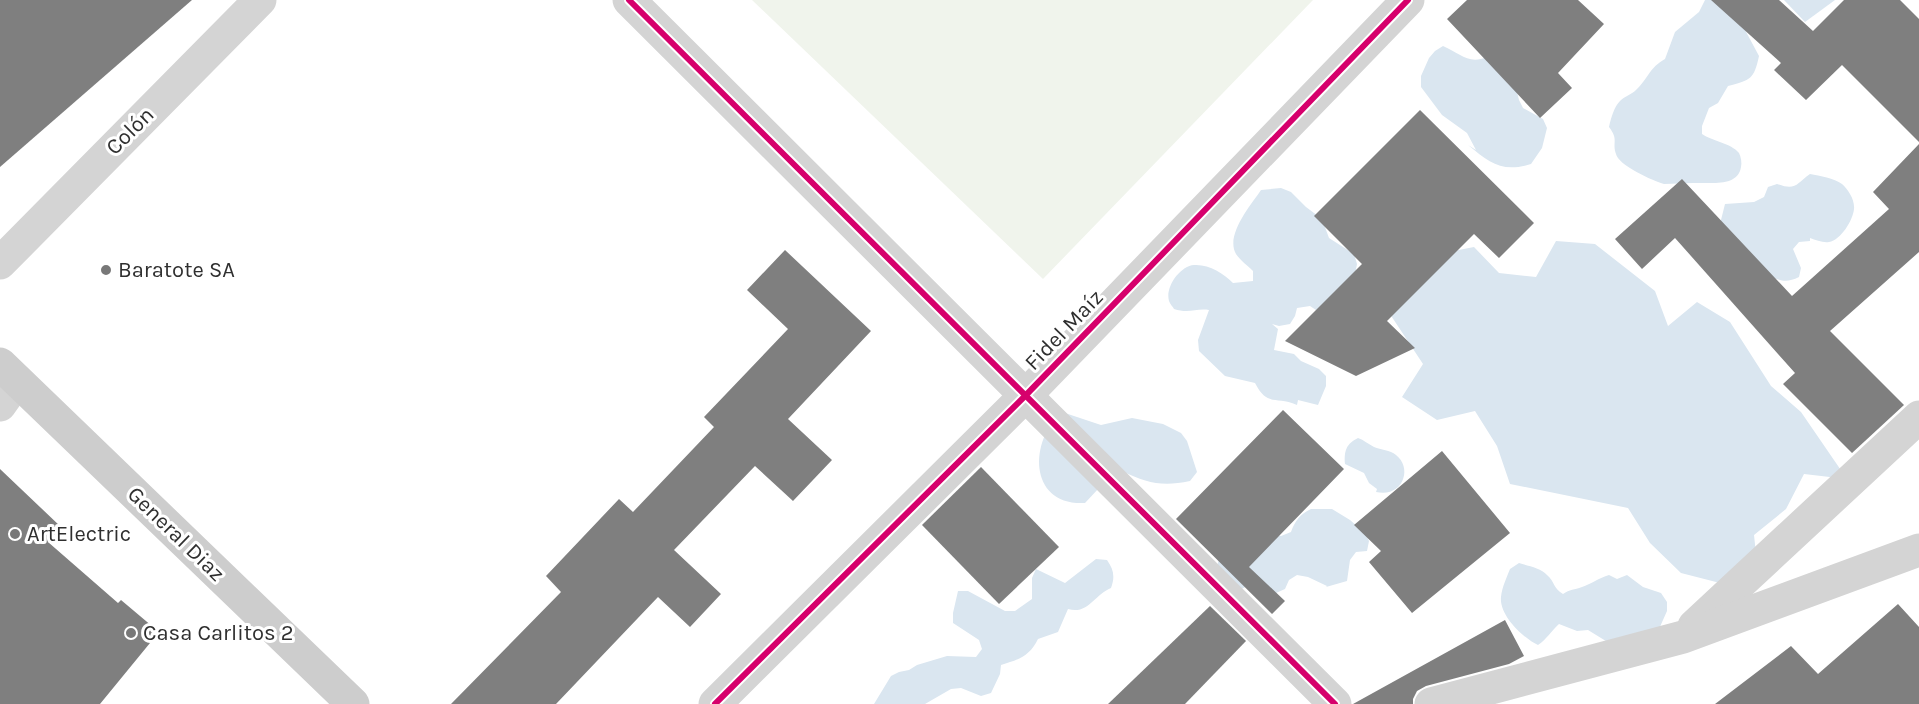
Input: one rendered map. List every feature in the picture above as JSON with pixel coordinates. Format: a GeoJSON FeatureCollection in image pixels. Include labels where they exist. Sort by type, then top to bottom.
{"type":"FeatureCollection","features":[{"type":"Feature","properties":{"kind":"main road","name":"General Diaz"},"geometry":{"type":"LineString","coordinates":[[6,383],[353,704]]}},
{"type":"Feature","properties":{"kind":"street","name":"Colón"},"geometry":{"type":"LineString","coordinates":[[0,262],[260,0]]}},
{"type":"Feature","properties":{"kind":"street"},"geometry":{"type":"LineString","coordinates":[[628,0],[1335,704]]}},
{"type":"Feature","properties":{"kind":"street","name":"Fidel Maíz"},"geometry":{"type":"LineString","coordinates":[[715,704],[1026,395],[1408,0]]}},
{"type":"Feature","properties":{"kind":"street"},"geometry":{"type":"LineString","coordinates":[[1683,637],[1919,417]]}},
{"type":"Feature","properties":{"kind":"street"},"geometry":{"type":"LineString","coordinates":[[1431,704],[1683,637],[1919,550]]}},
{"type":"Feature","properties":{"kind":"shaded area"},"geometry":{"type":"Polygon","coordinates":[[[752,0],[1313,0],[1043,279],[752,0]]]}},
{"type":"Feature","properties":{"kind":"shaded area"},"geometry":{"type":"Polygon","coordinates":[[[1705,0],[1721,0],[1744,28],[1759,56],[1753,74],[1747,80],[1728,86],[1718,103],[1709,108],[1702,126],[1702,134],[1739,153],[1741,167],[1739,174],[1728,181],[1664,184],[1637,172],[1618,158],[1615,138],[1609,127],[1618,103],[1636,90],[1655,66],[1665,59],[1675,32],[1699,12],[1705,0]]]}},
{"type":"Feature","properties":{"kind":"shaded area"},"geometry":{"type":"Polygon","coordinates":[[[1784,0],[1835,0],[1805,22],[1784,0]]]}},
{"type":"Feature","properties":{"kind":"shaded area"},"geometry":{"type":"Polygon","coordinates":[[[1443,46],[1469,59],[1487,57],[1514,80],[1523,108],[1543,119],[1547,128],[1542,148],[1531,164],[1521,167],[1504,167],[1483,157],[1468,145],[1476,150],[1467,133],[1442,115],[1421,87],[1421,76],[1429,58],[1443,46]]]}},
{"type":"Feature","properties":{"kind":"shaded area"},"geometry":{"type":"Polygon","coordinates":[[[1810,174],[1842,184],[1852,198],[1853,213],[1846,229],[1838,238],[1829,242],[1810,238],[1810,241],[1799,242],[1793,249],[1801,268],[1799,277],[1784,281],[1769,276],[1720,224],[1725,204],[1754,202],[1764,197],[1768,187],[1777,184],[1792,187],[1810,174]]]}},
{"type":"Feature","properties":{"kind":"shaded area"},"geometry":{"type":"Polygon","coordinates":[[[1281,188],[1291,192],[1322,219],[1329,238],[1354,254],[1357,264],[1353,285],[1343,286],[1334,292],[1331,301],[1316,310],[1310,306],[1297,308],[1290,324],[1279,326],[1272,324],[1278,329],[1274,350],[1294,354],[1301,361],[1319,369],[1326,376],[1326,386],[1318,405],[1298,400],[1297,405],[1273,400],[1264,396],[1255,383],[1225,376],[1199,351],[1198,340],[1209,310],[1174,309],[1169,301],[1171,284],[1179,273],[1189,266],[1205,266],[1225,276],[1233,283],[1253,281],[1253,271],[1236,254],[1234,238],[1236,229],[1261,190],[1281,188]]]}},
{"type":"Feature","properties":{"kind":"shaded area"},"geometry":{"type":"Polygon","coordinates":[[[1556,241],[1595,244],[1655,291],[1668,326],[1697,302],[1730,322],[1771,386],[1801,412],[1847,479],[1804,474],[1786,509],[1754,535],[1758,572],[1720,583],[1681,573],[1650,543],[1628,508],[1510,484],[1497,446],[1475,411],[1437,420],[1402,397],[1423,364],[1378,296],[1433,255],[1474,247],[1499,273],[1536,277],[1556,241]]]}},
{"type":"Feature","properties":{"kind":"shaded area"},"geometry":{"type":"Polygon","coordinates":[[[1062,412],[1101,425],[1132,418],[1163,424],[1181,433],[1187,441],[1197,472],[1190,481],[1163,484],[1147,481],[1122,471],[1099,488],[1085,503],[1067,501],[1053,494],[1044,483],[1040,470],[1043,439],[1062,412]]]}},
{"type":"Feature","properties":{"kind":"shaded area"},"geometry":{"type":"Polygon","coordinates":[[[1358,438],[1374,447],[1394,453],[1401,461],[1404,474],[1399,486],[1393,491],[1376,492],[1377,489],[1369,483],[1364,473],[1345,464],[1347,448],[1358,438]]]}},
{"type":"Feature","properties":{"kind":"shaded area"},"geometry":{"type":"Polygon","coordinates":[[[1311,509],[1332,509],[1350,520],[1365,533],[1369,541],[1367,551],[1356,552],[1350,560],[1347,581],[1326,587],[1308,577],[1297,575],[1289,580],[1285,589],[1276,593],[1247,586],[1238,591],[1214,578],[1219,559],[1259,530],[1281,536],[1291,532],[1298,518],[1311,509]]]}},
{"type":"Feature","properties":{"kind":"shaded area"},"geometry":{"type":"Polygon","coordinates":[[[1096,559],[1107,560],[1111,567],[1113,577],[1111,588],[1086,607],[1068,609],[1058,632],[1038,639],[1031,650],[1023,656],[1001,665],[1000,674],[991,693],[981,696],[961,688],[951,689],[925,704],[874,704],[891,676],[947,656],[976,657],[982,649],[979,640],[953,623],[958,591],[968,591],[1005,611],[1015,611],[1032,599],[1032,578],[1036,569],[1065,583],[1096,559]]]}},
{"type":"Feature","properties":{"kind":"shaded area"},"geometry":{"type":"Polygon","coordinates":[[[1519,563],[1544,573],[1563,594],[1609,575],[1617,579],[1627,575],[1643,587],[1661,593],[1667,602],[1667,611],[1659,629],[1614,646],[1588,630],[1577,631],[1559,624],[1538,645],[1513,625],[1501,604],[1502,590],[1510,569],[1519,563]]]}},
{"type":"Feature","properties":{"kind":"building"},"geometry":{"type":"Polygon","coordinates":[[[0,0],[192,0],[0,167],[0,0]]]}},
{"type":"Feature","properties":{"kind":"building"},"geometry":{"type":"Polygon","coordinates":[[[1467,0],[1578,0],[1604,24],[1558,73],[1572,88],[1540,118],[1447,19],[1467,0]]]}},
{"type":"Feature","properties":{"kind":"building"},"geometry":{"type":"Polygon","coordinates":[[[1711,0],[1779,0],[1813,31],[1844,0],[1900,0],[1919,19],[1919,142],[1842,65],[1806,100],[1774,70],[1781,63],[1711,0]]]}},
{"type":"Feature","properties":{"kind":"building"},"geometry":{"type":"Polygon","coordinates":[[[1420,110],[1534,223],[1499,258],[1474,234],[1387,321],[1415,348],[1356,376],[1285,341],[1362,264],[1314,216],[1420,110]]]}},
{"type":"Feature","properties":{"kind":"building"},"geometry":{"type":"Polygon","coordinates":[[[1919,144],[1919,252],[1830,331],[1904,405],[1852,453],[1783,384],[1795,373],[1675,238],[1642,269],[1615,239],[1682,179],[1792,296],[1889,209],[1873,192],[1919,144]]]}},
{"type":"Feature","properties":{"kind":"building"},"geometry":{"type":"Polygon","coordinates":[[[785,250],[871,331],[788,419],[832,460],[793,501],[755,466],[674,550],[721,594],[690,627],[658,597],[556,704],[451,704],[561,592],[546,576],[619,499],[633,512],[714,427],[704,417],[788,329],[747,290],[785,250]]]}},
{"type":"Feature","properties":{"kind":"building"},"geometry":{"type":"Polygon","coordinates":[[[1283,410],[1344,469],[1249,567],[1285,601],[1272,614],[1176,519],[1283,410]]]}},
{"type":"Feature","properties":{"kind":"building"},"geometry":{"type":"Polygon","coordinates":[[[1442,451],[1510,533],[1412,613],[1369,562],[1381,551],[1354,525],[1442,451]]]}},
{"type":"Feature","properties":{"kind":"building"},"geometry":{"type":"Polygon","coordinates":[[[981,467],[1059,547],[999,604],[922,525],[981,467]]]}},
{"type":"Feature","properties":{"kind":"building"},"geometry":{"type":"Polygon","coordinates":[[[0,469],[61,527],[48,542],[118,603],[121,600],[159,632],[100,704],[0,704],[0,469]]]}},
{"type":"Feature","properties":{"kind":"building"},"geometry":{"type":"Polygon","coordinates":[[[1898,604],[1919,627],[1919,704],[1715,704],[1791,646],[1818,674],[1898,604]]]}},
{"type":"Feature","properties":{"kind":"building"},"geometry":{"type":"Polygon","coordinates":[[[1210,606],[1246,641],[1185,704],[1108,704],[1210,606]]]}},
{"type":"Feature","properties":{"kind":"building"},"geometry":{"type":"Polygon","coordinates":[[[1505,620],[1524,656],[1509,664],[1426,686],[1417,691],[1413,704],[1353,704],[1505,620]]]}},
{"type":"Feature","properties":{"kind":"cycle path"},"geometry":{"type":"LineString","coordinates":[[629,0],[1335,704]]}},
{"type":"Feature","properties":{"kind":"cycle path"},"geometry":{"type":"LineString","coordinates":[[715,704],[1026,395],[1408,0]]}},
{"type":"Feature","properties":{"kind":"place","name":"Baratote SA"},"geometry":{"type":"Point","coordinates":[106,270]}},
{"type":"Feature","properties":{"kind":"place","name":"ArtElectric"},"geometry":{"type":"Point","coordinates":[15,534]}},
{"type":"Feature","properties":{"kind":"place","name":"Casa Carlitos 2"},"geometry":{"type":"Point","coordinates":[131,633]}}]}
